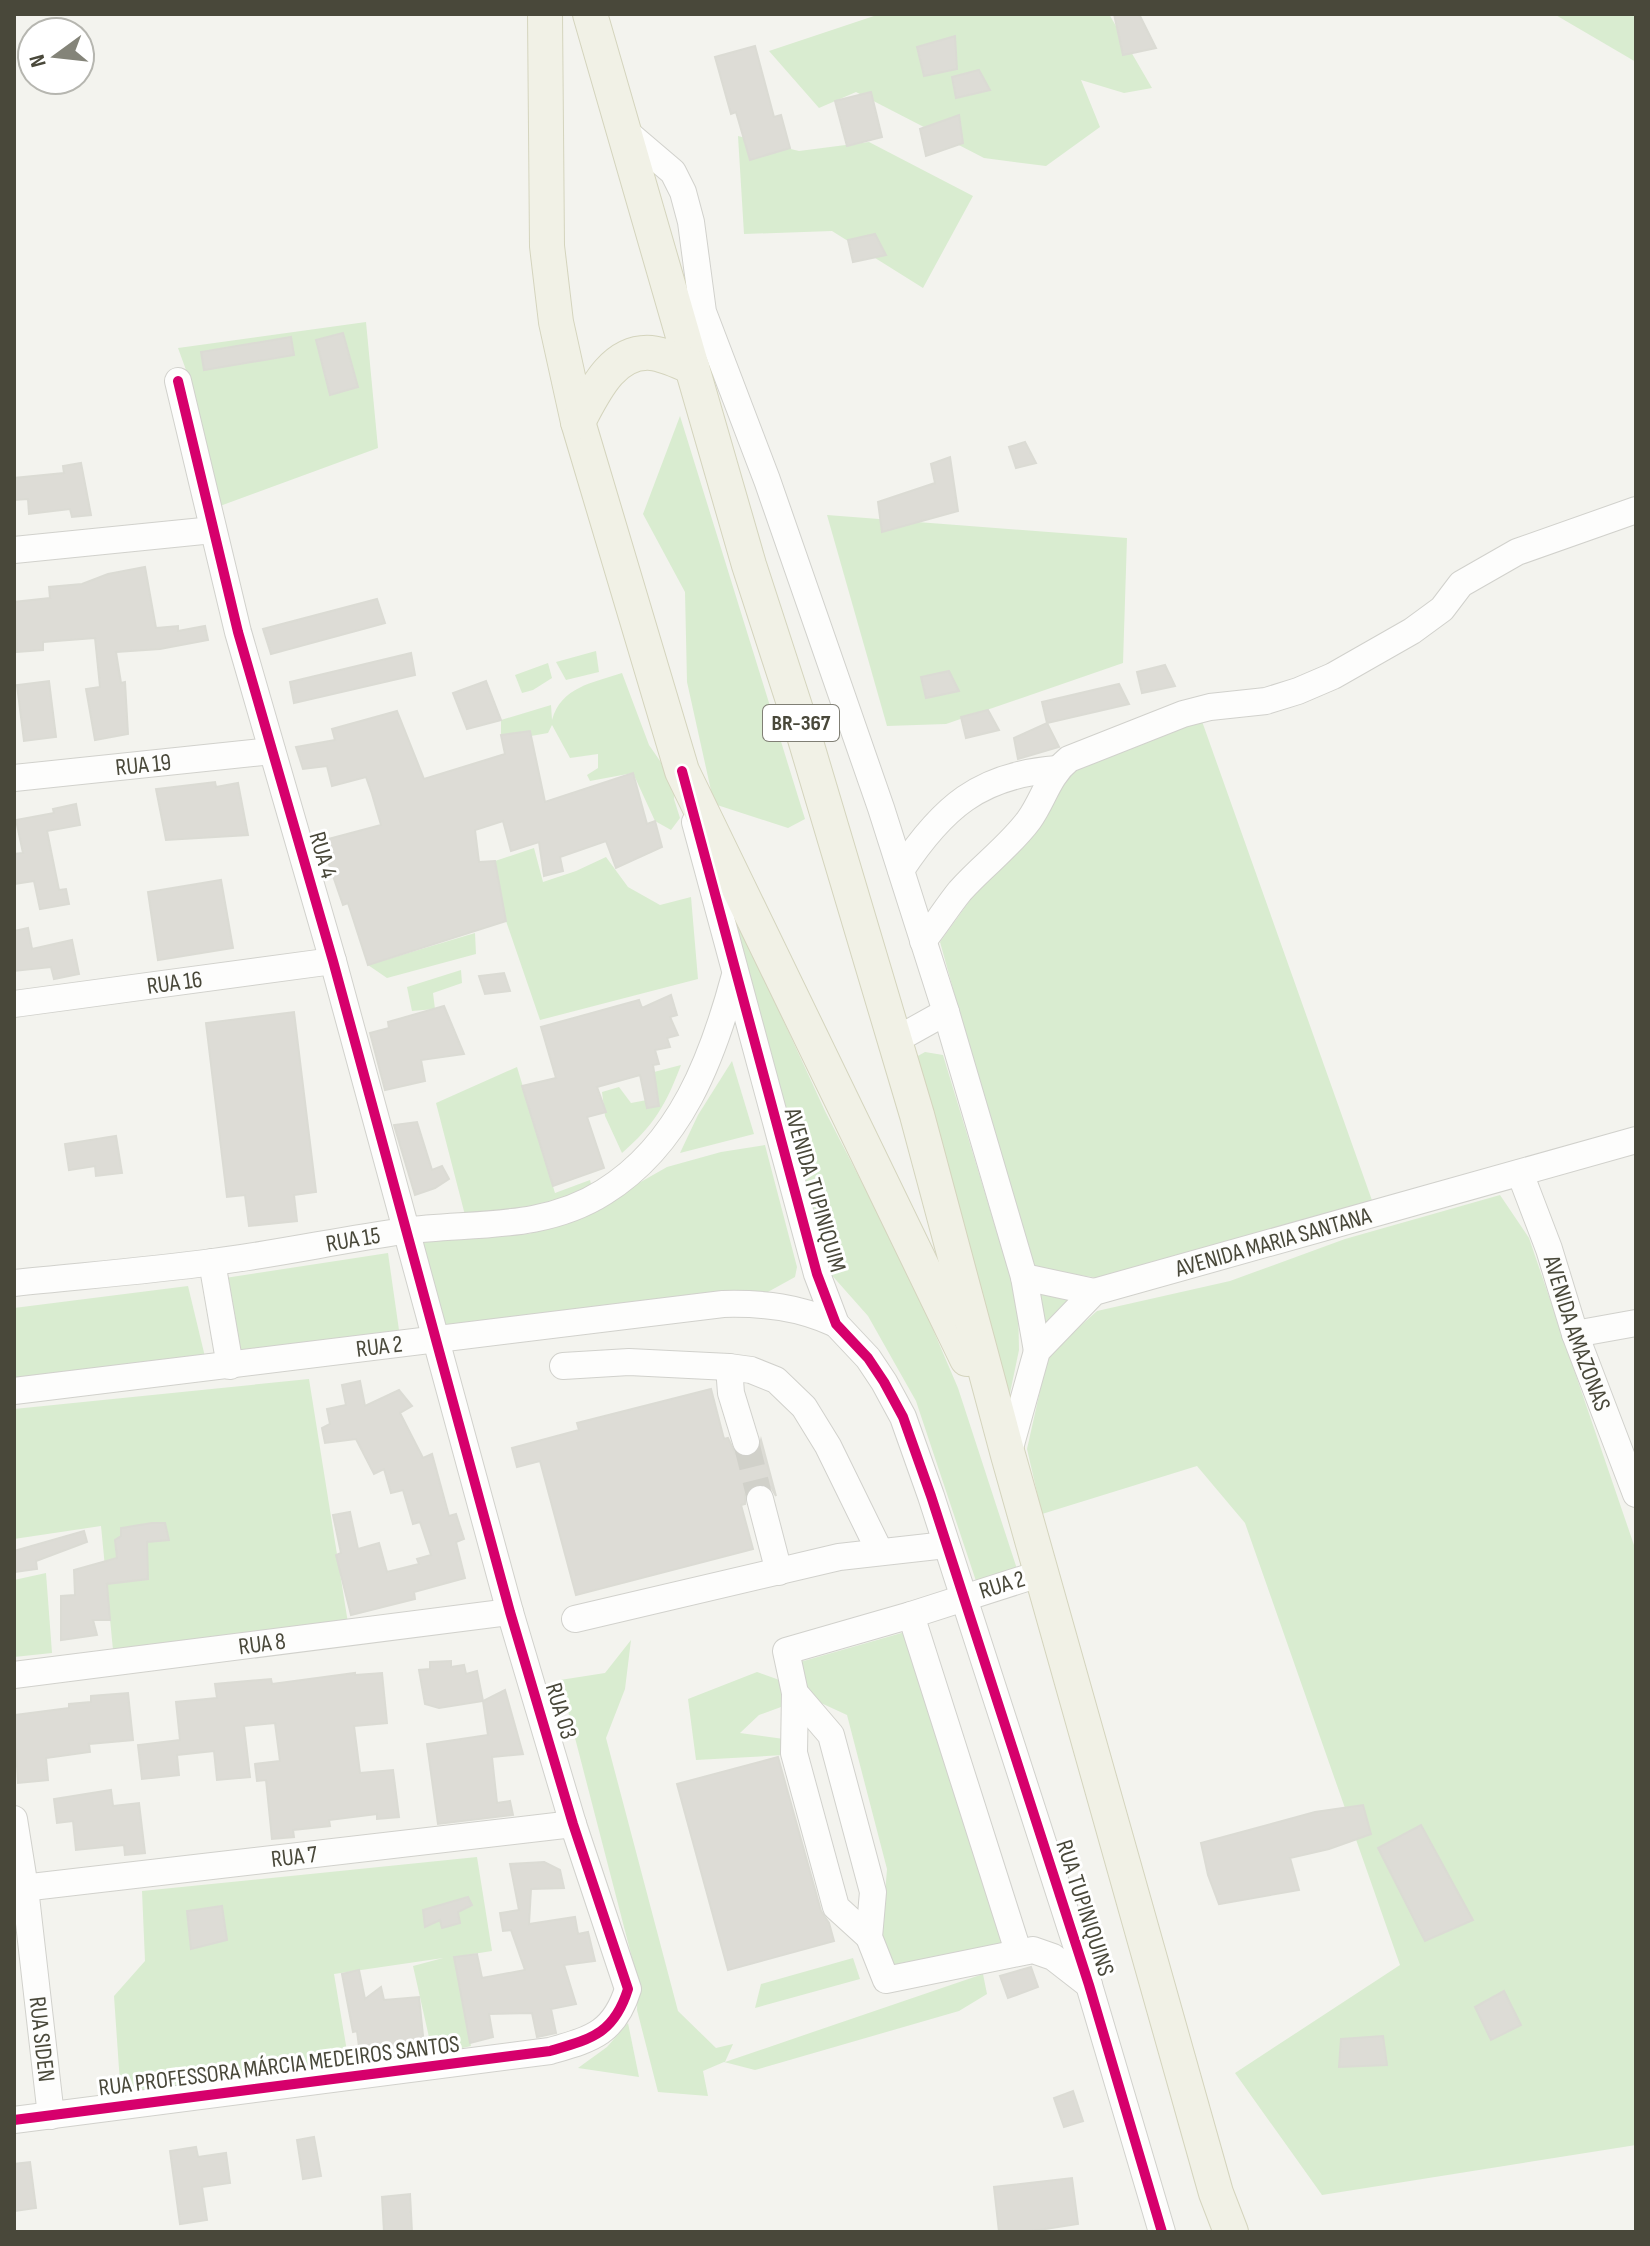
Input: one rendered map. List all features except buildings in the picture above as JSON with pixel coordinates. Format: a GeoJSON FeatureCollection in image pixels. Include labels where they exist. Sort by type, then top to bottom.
{"type":"FeatureCollection","features":[{"type":"Feature","properties":{"kind":"main road","name":"BR-367"},"geometry":{"type":"LineString","coordinates":[[545,14],[547,246],[556,322],[578,422],[682,771],[1006,1445]]}},
{"type":"Feature","properties":{"kind":"main road","name":"BR-367"},"geometry":{"type":"LineString","coordinates":[[590,14],[749,565],[800,722],[917,1115],[1006,1445],[1216,2193],[1231,2232]]}},
{"type":"Feature","properties":{"kind":"main road"},"geometry":{"type":"LineString","coordinates":[[578,422],[602,377],[636,354],[652,353],[692,367]]}},
{"type":"Feature","properties":{"kind":"main road"},"geometry":{"type":"LineString","coordinates":[[1216,2193],[1217,2232]]}},
{"type":"Feature","properties":{"kind":"street"},"geometry":{"type":"LineString","coordinates":[[626,132],[673,172],[683,192],[691,222],[703,312],[777,508],[901,870],[1024,1277],[1037,1351]]}},
{"type":"Feature","properties":{"kind":"street","name":"RUA 4"},"geometry":{"type":"LineString","coordinates":[[178,381],[213,530],[272,751],[333,961],[435,1339]]}},
{"type":"Feature","properties":{"kind":"street"},"geometry":{"type":"LineString","coordinates":[[923,941],[960,891],[1002,852],[1030,819],[1057,769],[1069,759],[1183,714],[1210,707],[1266,701],[1322,681],[1412,631],[1442,609],[1461,584],[1517,552],[1636,510]]}},
{"type":"Feature","properties":{"kind":"street"},"geometry":{"type":"LineString","coordinates":[[14,550],[213,530]]}},
{"type":"Feature","properties":{"kind":"street","name":"RUA 19"},"geometry":{"type":"LineString","coordinates":[[14,778],[272,751]]}},
{"type":"Feature","properties":{"kind":"street"},"geometry":{"type":"LineString","coordinates":[[901,870],[935,821],[951,807],[1005,779],[1030,771],[1057,769]]}},
{"type":"Feature","properties":{"kind":"street","name":"AVENIDA TUPINIQUIM"},"geometry":{"type":"LineString","coordinates":[[682,771],[817,1274],[836,1324],[868,1358],[903,1417],[963,1597]]}},
{"type":"Feature","properties":{"kind":"street","name":"RUA 16"},"geometry":{"type":"LineString","coordinates":[[14,1004],[333,961]]}},
{"type":"Feature","properties":{"kind":"street","name":"RUA 15"},"geometry":{"type":"LineString","coordinates":[[14,1283],[212,1262],[407,1231],[530,1221],[577,1207],[619,1182],[666,1134],[690,1100],[721,1028],[735,974]]}},
{"type":"Feature","properties":{"kind":"street"},"geometry":{"type":"LineString","coordinates":[[894,1041],[946,1012]]}},
{"type":"Feature","properties":{"kind":"street","name":"AVENIDA MARIA SANTANA"},"geometry":{"type":"LineString","coordinates":[[1094,1292],[1636,1140]]}},
{"type":"Feature","properties":{"kind":"street","name":"AVENIDA AMAZONAS"},"geometry":{"type":"LineString","coordinates":[[1520,1173],[1549,1249],[1575,1334],[1631,1465],[1636,1494]]}},
{"type":"Feature","properties":{"kind":"street"},"geometry":{"type":"LineString","coordinates":[[212,1262],[230,1366]]}},
{"type":"Feature","properties":{"kind":"street"},"geometry":{"type":"LineString","coordinates":[[1024,1277],[1094,1292]]}},
{"type":"Feature","properties":{"kind":"street"},"geometry":{"type":"LineString","coordinates":[[1006,1445],[1037,1351],[1094,1292]]}},
{"type":"Feature","properties":{"kind":"street","name":"RUA 2"},"geometry":{"type":"LineString","coordinates":[[14,1391],[723,1304],[765,1303],[809,1312],[836,1324]]}},
{"type":"Feature","properties":{"kind":"street"},"geometry":{"type":"LineString","coordinates":[[1575,1334],[1636,1323]]}},
{"type":"Feature","properties":{"kind":"street","name":"RUA 03"},"geometry":{"type":"LineString","coordinates":[[435,1339],[510,1612],[573,1824],[628,1989],[622,2008],[604,2032],[550,2051]]}},
{"type":"Feature","properties":{"kind":"street"},"geometry":{"type":"LineString","coordinates":[[563,1366],[629,1362],[729,1367],[751,1370],[776,1380],[804,1407],[828,1446],[880,1552]]}},
{"type":"Feature","properties":{"kind":"street"},"geometry":{"type":"LineString","coordinates":[[729,1367],[731,1393],[746,1442]]}},
{"type":"Feature","properties":{"kind":"street"},"geometry":{"type":"LineString","coordinates":[[760,1499],[779,1572]]}},
{"type":"Feature","properties":{"kind":"street"},"geometry":{"type":"LineString","coordinates":[[575,1619],[839,1557],[946,1545]]}},
{"type":"Feature","properties":{"kind":"street","name":"RUA 2"},"geometry":{"type":"LineString","coordinates":[[795,1693],[786,1651],[1042,1573]]}},
{"type":"Feature","properties":{"kind":"street","name":"RUA TUPINIQUINS"},"geometry":{"type":"LineString","coordinates":[[963,1597],[1089,1985],[1162,2232]]}},
{"type":"Feature","properties":{"kind":"street","name":"RUA 8"},"geometry":{"type":"LineString","coordinates":[[14,1675],[510,1612]]}},
{"type":"Feature","properties":{"kind":"street"},"geometry":{"type":"LineString","coordinates":[[911,1615],[1018,1951]]}},
{"type":"Feature","properties":{"kind":"street"},"geometry":{"type":"LineString","coordinates":[[795,1693],[794,1753],[836,1907],[869,1937],[886,1980],[1033,1950],[1053,1957],[1089,1985]]}},
{"type":"Feature","properties":{"kind":"street"},"geometry":{"type":"LineString","coordinates":[[795,1693],[831,1735],[873,1892],[869,1937]]}},
{"type":"Feature","properties":{"kind":"street","name":"RUA SIDEN"},"geometry":{"type":"LineString","coordinates":[[14,1819],[19,1889],[51,2116]]}},
{"type":"Feature","properties":{"kind":"street","name":"RUA 7"},"geometry":{"type":"LineString","coordinates":[[19,1889],[573,1824]]}},
{"type":"Feature","properties":{"kind":"street","name":"RUA PROFESSORA MÁRCIA MEDEIROS SANTOS"},"geometry":{"type":"LineString","coordinates":[[14,2120],[550,2051]]}},
{"type":"Feature","properties":{"kind":"green space"},"geometry":{"type":"Polygon","coordinates":[[[880,14],[1109,14],[1152,88],[1124,93],[1081,80],[1100,127],[1046,166],[984,158],[856,92],[819,108],[769,51],[880,14]]]}},
{"type":"Feature","properties":{"kind":"green space"},"geometry":{"type":"Polygon","coordinates":[[[1554,14],[1636,14],[1636,62],[1554,14]]]}},
{"type":"Feature","properties":{"kind":"green space"},"geometry":{"type":"Polygon","coordinates":[[[738,136],[799,151],[869,142],[973,196],[923,288],[832,231],[744,234],[738,136]]]}},
{"type":"Feature","properties":{"kind":"green space"},"geometry":{"type":"Polygon","coordinates":[[[366,322],[378,448],[220,506],[190,381],[178,348],[366,322]]]}},
{"type":"Feature","properties":{"kind":"green space"},"geometry":{"type":"Polygon","coordinates":[[[680,416],[805,819],[788,828],[714,804],[687,682],[685,592],[643,514],[680,416]]]}},
{"type":"Feature","properties":{"kind":"green space"},"geometry":{"type":"Polygon","coordinates":[[[827,515],[1127,538],[1123,663],[946,724],[887,726],[827,515]]]}},
{"type":"Feature","properties":{"kind":"green space"},"geometry":{"type":"Polygon","coordinates":[[[596,651],[599,672],[566,680],[556,662],[596,651]]]}},
{"type":"Feature","properties":{"kind":"green space"},"geometry":{"type":"Polygon","coordinates":[[[548,663],[552,678],[522,693],[515,675],[548,663]]]}},
{"type":"Feature","properties":{"kind":"green space"},"geometry":{"type":"Polygon","coordinates":[[[622,673],[649,745],[676,784],[674,799],[680,818],[671,830],[655,821],[633,773],[590,781],[587,775],[598,768],[598,754],[570,758],[552,725],[548,733],[531,736],[529,731],[501,735],[501,720],[551,705],[552,720],[556,709],[570,693],[622,673]]]}},
{"type":"Feature","properties":{"kind":"green space"},"geometry":{"type":"Polygon","coordinates":[[[1198,710],[1374,1206],[1098,1278],[1030,1267],[940,942],[1057,769],[1198,710]]]}},
{"type":"Feature","properties":{"kind":"green space"},"geometry":{"type":"Polygon","coordinates":[[[534,848],[543,882],[606,857],[628,887],[660,905],[691,897],[698,979],[540,1020],[506,921],[495,861],[534,848]]]}},
{"type":"Feature","properties":{"kind":"green space"},"geometry":{"type":"Polygon","coordinates":[[[733,911],[825,1111],[911,1278],[958,1388],[1017,1569],[976,1581],[916,1401],[868,1316],[829,1272],[733,911]]]}},
{"type":"Feature","properties":{"kind":"green space"},"geometry":{"type":"Polygon","coordinates":[[[475,933],[476,954],[387,978],[368,965],[475,933]]]}},
{"type":"Feature","properties":{"kind":"green space"},"geometry":{"type":"Polygon","coordinates":[[[461,970],[462,983],[433,993],[435,1009],[412,1011],[407,987],[461,970]]]}},
{"type":"Feature","properties":{"kind":"green space"},"geometry":{"type":"Polygon","coordinates":[[[925,1052],[943,1055],[1018,1302],[1019,1350],[1005,1417],[907,1062],[925,1052]]]}},
{"type":"Feature","properties":{"kind":"green space"},"geometry":{"type":"Polygon","coordinates":[[[732,1061],[754,1134],[680,1153],[698,1115],[732,1061]]]}},
{"type":"Feature","properties":{"kind":"green space"},"geometry":{"type":"Polygon","coordinates":[[[681,1065],[658,1114],[622,1153],[605,1116],[602,1092],[619,1087],[631,1103],[647,1100],[656,1088],[654,1072],[681,1065]]]}},
{"type":"Feature","properties":{"kind":"green space"},"geometry":{"type":"Polygon","coordinates":[[[517,1067],[555,1193],[590,1180],[592,1189],[558,1206],[466,1219],[436,1103],[517,1067]]]}},
{"type":"Feature","properties":{"kind":"green space"},"geometry":{"type":"Polygon","coordinates":[[[765,1145],[797,1267],[795,1277],[766,1293],[439,1328],[419,1238],[529,1234],[595,1208],[667,1167],[721,1152],[765,1145]]]}},
{"type":"Feature","properties":{"kind":"green space"},"geometry":{"type":"Polygon","coordinates":[[[1500,1195],[1529,1238],[1636,1551],[1636,2145],[1322,2195],[1235,2073],[1400,1965],[1245,1523],[1197,1466],[1042,1514],[1027,1449],[1048,1355],[1097,1311],[1230,1281],[1345,1239],[1500,1195]]]}},
{"type":"Feature","properties":{"kind":"green space"},"geometry":{"type":"Polygon","coordinates":[[[388,1253],[399,1330],[235,1355],[225,1278],[388,1253]]]}},
{"type":"Feature","properties":{"kind":"green space"},"geometry":{"type":"Polygon","coordinates":[[[1024,1277],[1094,1292],[1037,1351],[1024,1277]]]}},
{"type":"Feature","properties":{"kind":"green space"},"geometry":{"type":"Polygon","coordinates":[[[188,1286],[206,1361],[14,1381],[14,1308],[188,1286]]]}},
{"type":"Feature","properties":{"kind":"green space"},"geometry":{"type":"Polygon","coordinates":[[[309,1379],[348,1623],[113,1650],[101,1526],[14,1539],[14,1409],[309,1379]]]}},
{"type":"Feature","properties":{"kind":"green space"},"geometry":{"type":"Polygon","coordinates":[[[46,1573],[52,1653],[14,1657],[14,1580],[46,1573]]]}},
{"type":"Feature","properties":{"kind":"green space"},"geometry":{"type":"Polygon","coordinates":[[[905,1632],[1007,1945],[888,1970],[882,1932],[887,1869],[847,1715],[808,1697],[800,1662],[905,1632]]]}},
{"type":"Feature","properties":{"kind":"green space"},"geometry":{"type":"Polygon","coordinates":[[[631,1640],[625,1689],[606,1738],[678,2011],[716,2048],[733,2044],[725,2062],[983,1974],[987,1994],[959,2011],[755,2070],[724,2062],[703,2071],[708,2096],[658,2092],[637,2010],[638,1981],[560,1680],[605,1673],[631,1640]]]}},
{"type":"Feature","properties":{"kind":"green space"},"geometry":{"type":"Polygon","coordinates":[[[757,1672],[785,1682],[781,1707],[759,1715],[740,1733],[784,1739],[784,1755],[696,1760],[688,1699],[757,1672]]]}},
{"type":"Feature","properties":{"kind":"green space"},"geometry":{"type":"Polygon","coordinates":[[[477,1857],[492,1951],[454,1957],[471,2046],[433,2055],[413,1966],[443,1958],[334,1974],[350,2069],[121,2098],[114,1996],[145,1961],[142,1891],[477,1857]]]}},
{"type":"Feature","properties":{"kind":"green space"},"geometry":{"type":"Polygon","coordinates":[[[853,1958],[860,1979],[755,2008],[761,1984],[853,1958]]]}},
{"type":"Feature","properties":{"kind":"green space"},"geometry":{"type":"Polygon","coordinates":[[[628,2023],[639,2077],[578,2068],[607,2047],[628,2023]]]}},
{"type":"Feature","properties":{"kind":"tunnel"},"geometry":{"type":"LineString","coordinates":[[746,1442],[760,1499]]}},
{"type":"Feature","properties":{"kind":"cycle path"},"geometry":{"type":"LineString","coordinates":[[14,2120],[550,2051],[578,2043],[608,2025],[616,2016],[628,1989],[573,1824],[510,1612],[333,961],[238,632],[178,381]]}},
{"type":"Feature","properties":{"kind":"cycle path"},"geometry":{"type":"LineString","coordinates":[[682,771],[817,1274],[836,1324],[868,1358],[903,1417],[1089,1985],[1162,2232]]}}]}
